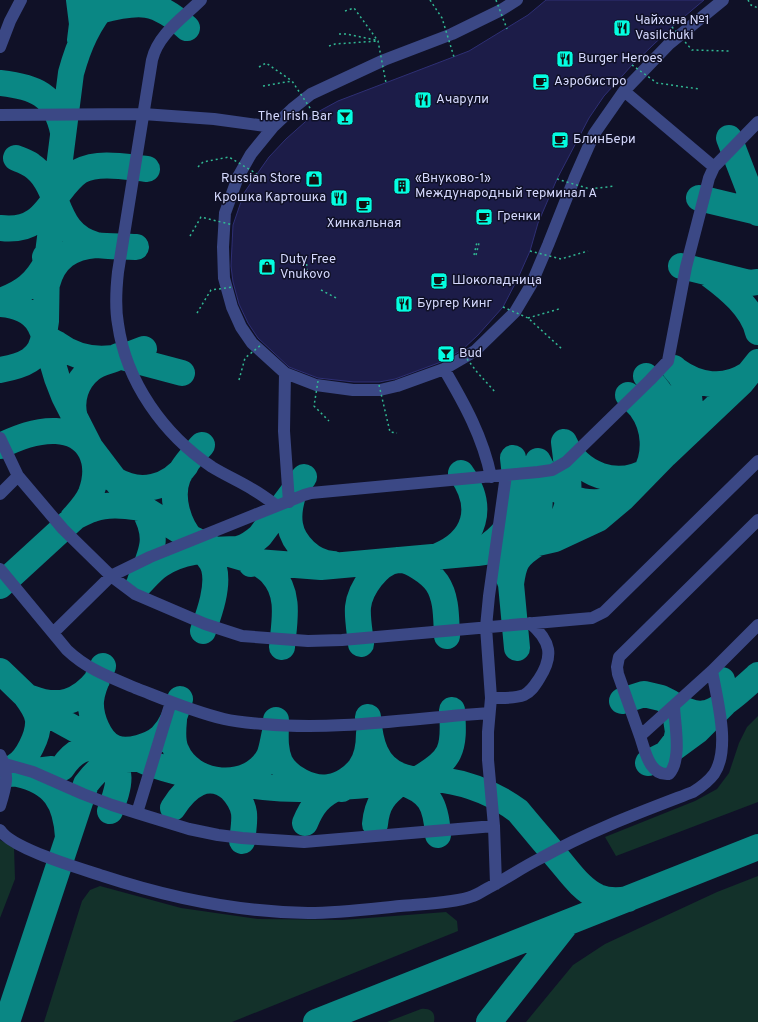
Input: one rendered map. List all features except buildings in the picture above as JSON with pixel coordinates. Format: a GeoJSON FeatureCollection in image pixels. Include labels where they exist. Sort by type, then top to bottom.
{"type":"FeatureCollection","features":[{"type":"Feature","properties":{"kind":"lane"},"geometry":{"type":"LineString","coordinates":[[0,47],[10,21],[21,0]]}},
{"type":"Feature","properties":{"kind":"lane"},"geometry":{"type":"LineString","coordinates":[[201,0],[166,34],[154,52],[118,272],[116,294],[118,324],[126,356],[133,375],[152,409],[172,433],[186,447],[212,467],[283,504]]}},
{"type":"Feature","properties":{"kind":"lane"},"geometry":{"type":"LineString","coordinates":[[517,0],[501,10],[452,34],[384,60],[311,94],[273,127],[251,154],[241,171],[225,213],[223,247],[224,278],[232,307],[241,327],[252,343],[285,373],[316,385],[353,390],[374,390],[398,386],[444,369],[475,351],[515,312],[530,285],[548,245],[594,134],[624,91],[669,44],[723,0]]}},
{"type":"Feature","properties":{"kind":"lane"},"geometry":{"type":"LineString","coordinates":[[624,91],[714,167]]}},
{"type":"Feature","properties":{"kind":"lane"},"geometry":{"type":"LineString","coordinates":[[0,115],[143,114],[214,119],[273,127]]}},
{"type":"Feature","properties":{"kind":"lane"},"geometry":{"type":"LineString","coordinates":[[53,633],[111,576],[150,557],[311,493],[552,470],[566,462],[668,361],[686,267],[709,178],[714,167],[758,122]]}},
{"type":"Feature","properties":{"kind":"lane"},"geometry":{"type":"LineString","coordinates":[[444,369],[479,434],[487,458],[490,476]]}},
{"type":"Feature","properties":{"kind":"lane"},"geometry":{"type":"LineString","coordinates":[[283,504],[285,373]]}},
{"type":"Feature","properties":{"kind":"lane"},"geometry":{"type":"LineString","coordinates":[[0,438],[18,476],[63,529],[111,576],[135,594],[205,624],[242,636],[308,642],[592,618],[604,612],[758,461]]}},
{"type":"Feature","properties":{"kind":"lane"},"geometry":{"type":"LineString","coordinates":[[496,884],[494,826],[488,760],[488,732],[491,698],[486,627],[506,475]]}},
{"type":"Feature","properties":{"kind":"lane"},"geometry":{"type":"LineString","coordinates":[[0,494],[18,476]]}},
{"type":"Feature","properties":{"kind":"lane"},"geometry":{"type":"LineString","coordinates":[[674,707],[676,760],[669,774],[660,774],[653,768],[618,674],[617,662],[619,657],[758,520]]}},
{"type":"Feature","properties":{"kind":"lane"},"geometry":{"type":"LineString","coordinates":[[0,569],[67,650],[79,662],[170,702],[224,719],[241,722],[306,727],[489,713]]}},
{"type":"Feature","properties":{"kind":"lane"},"geometry":{"type":"LineString","coordinates":[[491,698],[511,698],[526,694],[544,672],[549,656],[546,644],[539,631],[530,623]]}},
{"type":"Feature","properties":{"kind":"lane"},"geometry":{"type":"LineString","coordinates":[[640,736],[674,707],[758,625]]}},
{"type":"Feature","properties":{"kind":"lane"},"geometry":{"type":"LineString","coordinates":[[0,830],[8,839],[21,846],[60,862],[134,886],[182,899],[231,908],[270,912],[310,913],[343,911],[473,897],[584,835],[693,792],[706,783],[715,773],[719,761],[722,734],[720,708],[712,671]]}},
{"type":"Feature","properties":{"kind":"lane"},"geometry":{"type":"LineString","coordinates":[[137,813],[170,702]]}},
{"type":"Feature","properties":{"kind":"lane"},"geometry":{"type":"LineString","coordinates":[[2,760],[105,803],[218,835],[286,842],[304,842],[494,826]]}},
{"type":"Feature","properties":{"kind":"lane"},"geometry":{"type":"LineString","coordinates":[[0,806],[7,781],[2,760]]}},
{"type":"Feature","properties":{"kind":"path"},"geometry":{"type":"LineString","coordinates":[[430,0],[442,18],[454,57]]}},
{"type":"Feature","properties":{"kind":"path"},"geometry":{"type":"LineString","coordinates":[[496,0],[507,29]]}},
{"type":"Feature","properties":{"kind":"path"},"geometry":{"type":"LineString","coordinates":[[748,0],[751,5],[758,8]]}},
{"type":"Feature","properties":{"kind":"path"},"geometry":{"type":"LineString","coordinates":[[345,11],[354,8],[378,41],[386,83]]}},
{"type":"Feature","properties":{"kind":"path"},"geometry":{"type":"LineString","coordinates":[[672,27],[692,50],[730,51]]}},
{"type":"Feature","properties":{"kind":"path"},"geometry":{"type":"LineString","coordinates":[[339,34],[346,34],[378,41]]}},
{"type":"Feature","properties":{"kind":"path"},"geometry":{"type":"LineString","coordinates":[[329,46],[335,44],[378,41]]}},
{"type":"Feature","properties":{"kind":"path"},"geometry":{"type":"LineString","coordinates":[[259,66],[266,63],[292,81],[314,114]]}},
{"type":"Feature","properties":{"kind":"path"},"geometry":{"type":"LineString","coordinates":[[632,65],[657,84],[699,89]]}},
{"type":"Feature","properties":{"kind":"path"},"geometry":{"type":"LineString","coordinates":[[264,86],[292,81]]}},
{"type":"Feature","properties":{"kind":"path"},"geometry":{"type":"LineString","coordinates":[[198,167],[203,162],[230,156],[257,174]]}},
{"type":"Feature","properties":{"kind":"path"},"geometry":{"type":"LineString","coordinates":[[557,179],[590,189],[615,186]]}},
{"type":"Feature","properties":{"kind":"path"},"geometry":{"type":"LineString","coordinates":[[190,236],[201,217],[233,225]]}},
{"type":"Feature","properties":{"kind":"path"},"geometry":{"type":"LineString","coordinates":[[475,255],[478,242]]}},
{"type":"Feature","properties":{"kind":"path"},"geometry":{"type":"LineString","coordinates":[[530,251],[561,259],[588,252]]}},
{"type":"Feature","properties":{"kind":"path"},"geometry":{"type":"LineString","coordinates":[[306,258],[308,276]]}},
{"type":"Feature","properties":{"kind":"path"},"geometry":{"type":"LineString","coordinates":[[197,313],[211,290],[233,287]]}},
{"type":"Feature","properties":{"kind":"path"},"geometry":{"type":"LineString","coordinates":[[321,290],[338,299]]}},
{"type":"Feature","properties":{"kind":"path"},"geometry":{"type":"LineString","coordinates":[[503,307],[528,318],[562,349]]}},
{"type":"Feature","properties":{"kind":"path"},"geometry":{"type":"LineString","coordinates":[[528,318],[559,308]]}},
{"type":"Feature","properties":{"kind":"path"},"geometry":{"type":"LineString","coordinates":[[239,380],[245,358],[261,345]]}},
{"type":"Feature","properties":{"kind":"path"},"geometry":{"type":"LineString","coordinates":[[461,351],[496,393]]}},
{"type":"Feature","properties":{"kind":"path"},"geometry":{"type":"LineString","coordinates":[[318,381],[314,406],[329,421]]}},
{"type":"Feature","properties":{"kind":"path"},"geometry":{"type":"LineString","coordinates":[[378,385],[390,432],[397,433]]}},
{"type":"Feature","properties":{"kind":"green space"},"geometry":{"type":"Polygon","coordinates":[[[758,716],[758,802],[616,856],[605,837],[695,801],[717,789],[729,773],[739,743],[747,727],[758,716]]]}},
{"type":"Feature","properties":{"kind":"green space"},"geometry":{"type":"Polygon","coordinates":[[[0,840],[14,847],[15,879],[0,918],[0,840]]]}},
{"type":"Feature","properties":{"kind":"green space"},"geometry":{"type":"Polygon","coordinates":[[[758,876],[758,1022],[526,1022],[573,965],[605,944],[717,892],[758,876]]]}},
{"type":"Feature","properties":{"kind":"green space"},"geometry":{"type":"Polygon","coordinates":[[[100,886],[181,908],[258,919],[342,920],[446,912],[457,921],[458,931],[232,1022],[44,1022],[82,901],[90,890],[100,886]]]}},
{"type":"Feature","properties":{"kind":"green space"},"geometry":{"type":"Polygon","coordinates":[[[421,1009],[432,1011],[434,1022],[387,1022],[421,1009]]]}},
{"type":"Feature","properties":{"kind":"taxiway"},"geometry":{"type":"LineString","coordinates":[[79,0],[82,24],[80,40]]}},
{"type":"Feature","properties":{"kind":"taxiway"},"geometry":{"type":"LineString","coordinates":[[108,0],[95,17],[85,35],[77,53],[71,73],[47,261],[46,321],[44,334],[64,396],[90,447],[115,480],[143,508],[191,538],[216,550],[257,562],[321,567],[477,553],[520,547],[555,539],[598,519],[623,498],[665,455],[742,382],[758,362]]}},
{"type":"Feature","properties":{"kind":"taxiway"},"geometry":{"type":"LineString","coordinates":[[99,11],[126,5],[147,5],[156,7],[166,12],[187,28]]}},
{"type":"Feature","properties":{"kind":"taxiway"},"geometry":{"type":"LineString","coordinates":[[0,83],[23,87],[42,95],[55,109],[63,132]]}},
{"type":"Feature","properties":{"kind":"taxiway"},"geometry":{"type":"LineString","coordinates":[[729,138],[758,213]]}},
{"type":"Feature","properties":{"kind":"taxiway"},"geometry":{"type":"LineString","coordinates":[[16,158],[29,164],[41,174],[48,185],[64,220],[71,230],[82,239],[96,245],[136,247]]}},
{"type":"Feature","properties":{"kind":"taxiway"},"geometry":{"type":"LineString","coordinates":[[0,228],[20,228],[35,221],[47,209],[71,178],[87,168],[104,165],[147,169]]}},
{"type":"Feature","properties":{"kind":"taxiway"},"geometry":{"type":"LineString","coordinates":[[699,198],[758,212]]}},
{"type":"Feature","properties":{"kind":"taxiway"},"geometry":{"type":"LineString","coordinates":[[47,284],[54,267],[71,251],[96,245]]}},
{"type":"Feature","properties":{"kind":"taxiway"},"geometry":{"type":"LineString","coordinates":[[0,301],[22,291],[28,286],[43,269],[47,261],[45,257]]}},
{"type":"Feature","properties":{"kind":"taxiway"},"geometry":{"type":"LineString","coordinates":[[681,266],[750,283],[758,282]]}},
{"type":"Feature","properties":{"kind":"taxiway"},"geometry":{"type":"LineString","coordinates":[[710,275],[725,286],[745,307],[751,315],[758,332]]}},
{"type":"Feature","properties":{"kind":"taxiway"},"geometry":{"type":"LineString","coordinates":[[0,304],[17,307],[32,315],[48,338],[78,355],[99,359],[122,357],[144,349]]}},
{"type":"Feature","properties":{"kind":"taxiway"},"geometry":{"type":"LineString","coordinates":[[0,370],[23,364],[35,356],[42,343],[44,334]]}},
{"type":"Feature","properties":{"kind":"taxiway"},"geometry":{"type":"LineString","coordinates":[[118,356],[182,373]]}},
{"type":"Feature","properties":{"kind":"taxiway"},"geometry":{"type":"LineString","coordinates":[[75,418],[73,404],[81,379],[93,367],[114,359]]}},
{"type":"Feature","properties":{"kind":"taxiway"},"geometry":{"type":"LineString","coordinates":[[674,368],[685,384],[690,403],[688,422],[680,440]]}},
{"type":"Feature","properties":{"kind":"taxiway"},"geometry":{"type":"LineString","coordinates":[[676,370],[693,380],[711,384],[729,383],[747,375]]}},
{"type":"Feature","properties":{"kind":"taxiway"},"geometry":{"type":"LineString","coordinates":[[646,376],[661,393],[669,410],[672,428],[667,450]]}},
{"type":"Feature","properties":{"kind":"taxiway"},"geometry":{"type":"LineString","coordinates":[[628,395],[641,408],[646,416],[652,432],[653,441],[651,459],[644,475]]}},
{"type":"Feature","properties":{"kind":"taxiway"},"geometry":{"type":"LineString","coordinates":[[0,446],[27,435],[49,431],[68,433],[78,437],[91,452],[95,471],[91,493],[73,518]]}},
{"type":"Feature","properties":{"kind":"taxiway"},"geometry":{"type":"LineString","coordinates":[[564,442],[579,463],[589,471],[601,476],[625,478],[638,475],[650,469]]}},
{"type":"Feature","properties":{"kind":"taxiway"},"geometry":{"type":"LineString","coordinates":[[511,584],[514,569],[519,558],[552,532],[560,523],[565,512],[568,499],[568,474],[564,442]]}},
{"type":"Feature","properties":{"kind":"taxiway"},"geometry":{"type":"LineString","coordinates":[[202,445],[189,460],[178,477],[175,502],[179,518],[187,534],[208,556],[214,568],[214,592],[203,631]]}},
{"type":"Feature","properties":{"kind":"taxiway"},"geometry":{"type":"LineString","coordinates":[[478,552],[492,543],[503,533],[510,523],[514,513],[516,489],[513,458]]}},
{"type":"Feature","properties":{"kind":"taxiway"},"geometry":{"type":"LineString","coordinates":[[538,461],[545,474],[554,485],[562,493],[572,498],[595,502],[623,498]]}},
{"type":"Feature","properties":{"kind":"taxiway"},"geometry":{"type":"LineString","coordinates":[[505,548],[529,530],[538,516],[540,497],[538,462]]}},
{"type":"Feature","properties":{"kind":"taxiway"},"geometry":{"type":"LineString","coordinates":[[115,480],[125,485],[134,487],[154,487],[171,479],[186,465]]}},
{"type":"Feature","properties":{"kind":"taxiway"},"geometry":{"type":"LineString","coordinates":[[438,556],[451,549],[461,541],[468,532],[473,521],[473,498],[461,473]]}},
{"type":"Feature","properties":{"kind":"taxiway"},"geometry":{"type":"LineString","coordinates":[[138,586],[157,567],[179,556],[198,551],[238,549],[250,544],[260,536],[304,477]]}},
{"type":"Feature","properties":{"kind":"taxiway"},"geometry":{"type":"LineString","coordinates":[[294,491],[289,516],[290,525],[295,539],[311,556],[326,563],[333,564]]}},
{"type":"Feature","properties":{"kind":"taxiway"},"geometry":{"type":"LineString","coordinates":[[73,518],[90,510],[105,506],[131,506],[143,508],[153,536],[151,553],[140,581]]}},
{"type":"Feature","properties":{"kind":"taxiway"},"geometry":{"type":"LineString","coordinates":[[0,586],[84,509]]}},
{"type":"Feature","properties":{"kind":"taxiway"},"geometry":{"type":"LineString","coordinates":[[361,644],[358,607],[362,592],[377,571],[391,562],[398,560],[403,560],[414,564],[430,575],[437,583],[443,595],[447,636]]}},
{"type":"Feature","properties":{"kind":"taxiway"},"geometry":{"type":"LineString","coordinates":[[251,564],[257,562],[269,571],[278,582],[282,590],[285,609],[282,647]]}},
{"type":"Feature","properties":{"kind":"taxiway"},"geometry":{"type":"LineString","coordinates":[[504,569],[511,584],[517,648]]}},
{"type":"Feature","properties":{"kind":"taxiway"},"geometry":{"type":"LineString","coordinates":[[103,666],[93,692],[91,701],[92,714],[97,728],[104,740],[115,748],[126,750],[139,748],[161,737],[171,724],[180,699]]}},
{"type":"Feature","properties":{"kind":"taxiway"},"geometry":{"type":"LineString","coordinates":[[0,671],[25,695],[55,718],[106,746],[112,747],[148,763],[180,773],[251,785],[296,789],[328,788],[430,779],[443,780],[473,787],[491,795],[518,811],[573,876],[592,894],[606,899],[628,899]]}},
{"type":"Feature","properties":{"kind":"taxiway"},"geometry":{"type":"LineString","coordinates":[[669,702],[691,712],[701,714],[706,713],[726,702],[758,675]]}},
{"type":"Feature","properties":{"kind":"taxiway"},"geometry":{"type":"LineString","coordinates":[[31,698],[51,703],[68,701],[83,694],[97,680]]}},
{"type":"Feature","properties":{"kind":"taxiway"},"geometry":{"type":"LineString","coordinates":[[667,753],[697,731],[724,704],[725,690],[722,680]]}},
{"type":"Feature","properties":{"kind":"taxiway"},"geometry":{"type":"LineString","coordinates":[[622,701],[644,694],[661,698],[669,702],[676,719],[678,732],[676,741],[666,754],[648,763]]}},
{"type":"Feature","properties":{"kind":"taxiway"},"geometry":{"type":"LineString","coordinates":[[0,774],[19,764],[28,753],[34,740],[38,720],[33,707],[25,695]]}},
{"type":"Feature","properties":{"kind":"taxiway"},"geometry":{"type":"LineString","coordinates":[[368,717],[372,744],[380,760],[392,772],[416,780],[437,766],[444,760],[449,752],[453,735],[452,710]]}},
{"type":"Feature","properties":{"kind":"taxiway"},"geometry":{"type":"LineString","coordinates":[[174,720],[174,743],[176,750],[184,762],[194,772],[207,778],[221,780],[235,780],[249,775],[260,768],[269,756],[275,732]]}},
{"type":"Feature","properties":{"kind":"taxiway"},"geometry":{"type":"LineString","coordinates":[[276,720],[276,746],[280,762],[295,778],[315,787],[333,786],[342,783],[354,775],[363,764],[368,746],[369,733]]}},
{"type":"Feature","properties":{"kind":"taxiway"},"geometry":{"type":"LineString","coordinates":[[62,768],[71,757],[81,750],[92,747],[106,746],[112,755],[118,770],[118,785],[110,811]]}},
{"type":"Feature","properties":{"kind":"taxiway"},"geometry":{"type":"LineString","coordinates":[[7,1022],[86,784],[102,767],[114,761],[136,759]]}},
{"type":"Feature","properties":{"kind":"taxiway"},"geometry":{"type":"LineString","coordinates":[[0,775],[52,769]]}},
{"type":"Feature","properties":{"kind":"taxiway"},"geometry":{"type":"LineString","coordinates":[[18,774],[41,782],[56,795],[64,814],[68,837]]}},
{"type":"Feature","properties":{"kind":"taxiway"},"geometry":{"type":"LineString","coordinates":[[173,808],[184,793],[198,783],[206,781],[222,783],[233,791],[242,807],[244,813],[242,841]]}},
{"type":"Feature","properties":{"kind":"taxiway"},"geometry":{"type":"LineString","coordinates":[[375,824],[382,800],[401,782],[419,790],[430,801],[435,815],[438,835]]}},
{"type":"Feature","properties":{"kind":"taxiway"},"geometry":{"type":"LineString","coordinates":[[305,823],[314,806],[321,798],[337,788],[342,789]]}},
{"type":"Feature","properties":{"kind":"taxiway"},"geometry":{"type":"LineString","coordinates":[[316,1022],[758,847]]}},
{"type":"Feature","properties":{"kind":"taxiway"},"geometry":{"type":"LineString","coordinates":[[489,1022],[567,923]]}},
{"type":"Feature","properties":{"kind":"place","name":"Чайхона №1 Vasilchuki"},"geometry":{"type":"Point","coordinates":[622,28]}},
{"type":"Feature","properties":{"kind":"place","name":"Burger Heroes"},"geometry":{"type":"Point","coordinates":[565,59]}},
{"type":"Feature","properties":{"kind":"place","name":"Аэробистро"},"geometry":{"type":"Point","coordinates":[541,82]}},
{"type":"Feature","properties":{"kind":"place","name":"Ачарули"},"geometry":{"type":"Point","coordinates":[423,100]}},
{"type":"Feature","properties":{"kind":"place","name":"The Irish Bar"},"geometry":{"type":"Point","coordinates":[345,117]}},
{"type":"Feature","properties":{"kind":"place","name":"БлинБери"},"geometry":{"type":"Point","coordinates":[560,140]}},
{"type":"Feature","properties":{"kind":"place","name":"Russian Store"},"geometry":{"type":"Point","coordinates":[314,179]}},
{"type":"Feature","properties":{"kind":"place","name":"«Внуково-1» Международный терминал А"},"geometry":{"type":"Point","coordinates":[402,186]}},
{"type":"Feature","properties":{"kind":"place","name":"Крошка Картошка"},"geometry":{"type":"Point","coordinates":[339,198]}},
{"type":"Feature","properties":{"kind":"place","name":"Хинкальная"},"geometry":{"type":"Point","coordinates":[364,205]}},
{"type":"Feature","properties":{"kind":"place","name":"Гренки"},"geometry":{"type":"Point","coordinates":[484,217]}},
{"type":"Feature","properties":{"kind":"place","name":"Duty Free Vnukovo"},"geometry":{"type":"Point","coordinates":[267,267]}},
{"type":"Feature","properties":{"kind":"place","name":"Шоколадница"},"geometry":{"type":"Point","coordinates":[439,281]}},
{"type":"Feature","properties":{"kind":"place","name":"Бургер Кинг"},"geometry":{"type":"Point","coordinates":[404,304]}},
{"type":"Feature","properties":{"kind":"place","name":"Bud"},"geometry":{"type":"Point","coordinates":[446,354]}}]}
